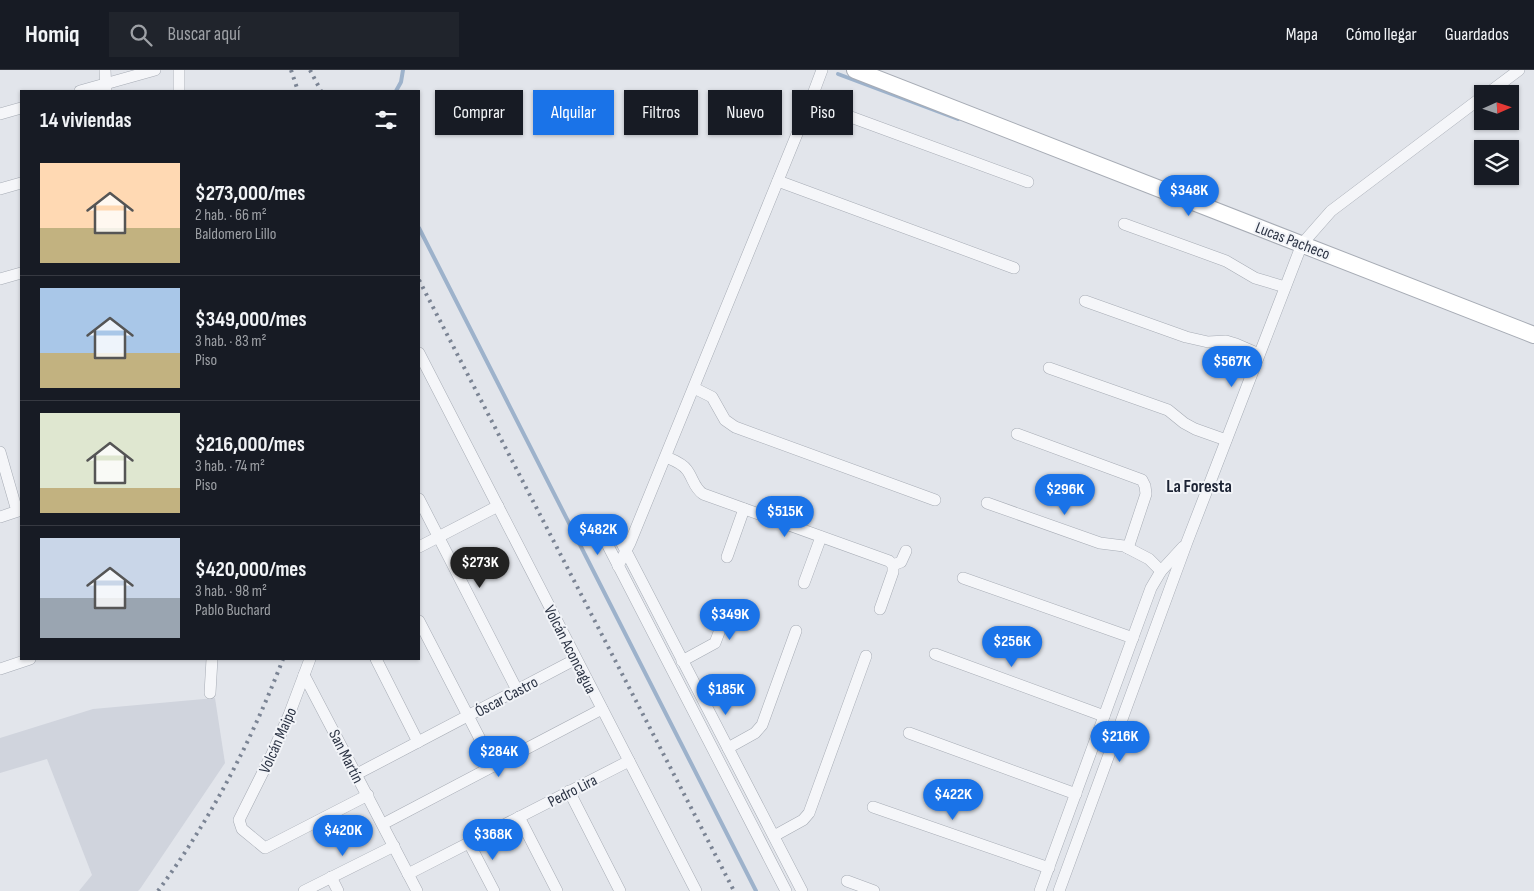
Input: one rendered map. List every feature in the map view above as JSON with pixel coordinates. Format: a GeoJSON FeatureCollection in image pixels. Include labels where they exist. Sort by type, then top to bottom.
{"type":"FeatureCollection","features":[{"type":"Feature","properties":{"kind":"main road","name":"Lucas Pacheco"},"geometry":{"type":"LineString","coordinates":[[855,70],[1534,335]]}},
{"type":"Feature","properties":{"kind":"street"},"geometry":{"type":"LineString","coordinates":[[104,70],[106,88]]}},
{"type":"Feature","properties":{"kind":"street"},"geometry":{"type":"LineString","coordinates":[[89,90],[106,88],[155,70]]}},
{"type":"Feature","properties":{"kind":"street"},"geometry":{"type":"LineString","coordinates":[[179,70],[179,90]]}},
{"type":"Feature","properties":{"kind":"street"},"geometry":{"type":"LineString","coordinates":[[814,90],[822,70]]}},
{"type":"Feature","properties":{"kind":"street"},"geometry":{"type":"LineString","coordinates":[[1499,85],[1519,70]]}},
{"type":"Feature","properties":{"kind":"street"},"geometry":{"type":"LineString","coordinates":[[1059,891],[1226,440],[1302,244],[1331,211],[1474,103]]}},
{"type":"Feature","properties":{"kind":"street"},"geometry":{"type":"LineString","coordinates":[[0,114],[20,108]]}},
{"type":"Feature","properties":{"kind":"street"},"geometry":{"type":"LineString","coordinates":[[853,118],[1028,182]]}},
{"type":"Feature","properties":{"kind":"street"},"geometry":{"type":"LineString","coordinates":[[618,566],[626,553],[666,457],[797,135]]}},
{"type":"Feature","properties":{"kind":"street"},"geometry":{"type":"LineString","coordinates":[[778,181],[1014,268]]}},
{"type":"Feature","properties":{"kind":"street"},"geometry":{"type":"LineString","coordinates":[[0,189],[20,183]]}},
{"type":"Feature","properties":{"kind":"street"},"geometry":{"type":"LineString","coordinates":[[1124,224],[1226,261],[1255,278],[1285,287]]}},
{"type":"Feature","properties":{"kind":"street"},"geometry":{"type":"LineString","coordinates":[[0,278],[20,273]]}},
{"type":"Feature","properties":{"kind":"street"},"geometry":{"type":"LineString","coordinates":[[1085,301],[1186,338],[1208,342],[1226,341],[1259,354]]}},
{"type":"Feature","properties":{"kind":"street","name":"Volcán Aconcagua"},"geometry":{"type":"LineString","coordinates":[[420,355],[696,891]]}},
{"type":"Feature","properties":{"kind":"street"},"geometry":{"type":"LineString","coordinates":[[1049,368],[1168,410],[1195,429],[1226,440]]}},
{"type":"Feature","properties":{"kind":"street"},"geometry":{"type":"LineString","coordinates":[[694,388],[712,397],[726,420],[735,427],[935,500]]}},
{"type":"Feature","properties":{"kind":"street"},"geometry":{"type":"LineString","coordinates":[[1017,434],[1142,480],[1146,494],[1128,548]]}},
{"type":"Feature","properties":{"kind":"street"},"geometry":{"type":"LineString","coordinates":[[0,452],[19,510],[0,517]]}},
{"type":"Feature","properties":{"kind":"street"},"geometry":{"type":"LineString","coordinates":[[666,457],[689,472],[696,488],[702,494],[893,565]]}},
{"type":"Feature","properties":{"kind":"street"},"geometry":{"type":"LineString","coordinates":[[420,501],[517,690]]}},
{"type":"Feature","properties":{"kind":"street"},"geometry":{"type":"LineString","coordinates":[[987,503],[1100,542],[1124,546],[1149,559],[1161,571]]}},
{"type":"Feature","properties":{"kind":"street"},"geometry":{"type":"LineString","coordinates":[[420,546],[498,506]]}},
{"type":"Feature","properties":{"kind":"street"},"geometry":{"type":"LineString","coordinates":[[727,557],[744,509]]}},
{"type":"Feature","properties":{"kind":"street"},"geometry":{"type":"LineString","coordinates":[[614,528],[802,891]]}},
{"type":"Feature","properties":{"kind":"street"},"geometry":{"type":"LineString","coordinates":[[602,534],[786,891]]}},
{"type":"Feature","properties":{"kind":"street"},"geometry":{"type":"LineString","coordinates":[[804,583],[821,537]]}},
{"type":"Feature","properties":{"kind":"street"},"geometry":{"type":"LineString","coordinates":[[1040,891],[1151,588],[1161,571],[1188,542]]}},
{"type":"Feature","properties":{"kind":"street"},"geometry":{"type":"LineString","coordinates":[[893,565],[901,562],[906,551]]}},
{"type":"Feature","properties":{"kind":"street"},"geometry":{"type":"LineString","coordinates":[[880,608],[893,572],[893,565]]}},
{"type":"Feature","properties":{"kind":"street"},"geometry":{"type":"LineString","coordinates":[[963,578],[1133,638]]}},
{"type":"Feature","properties":{"kind":"street"},"geometry":{"type":"LineString","coordinates":[[682,661],[715,643],[729,606]]}},
{"type":"Feature","properties":{"kind":"street"},"geometry":{"type":"LineString","coordinates":[[420,623],[494,766]]}},
{"type":"Feature","properties":{"kind":"street"},"geometry":{"type":"LineString","coordinates":[[728,748],[755,733],[762,725],[796,631]]}},
{"type":"Feature","properties":{"kind":"street"},"geometry":{"type":"LineString","coordinates":[[935,654],[1104,716]]}},
{"type":"Feature","properties":{"kind":"street"},"geometry":{"type":"LineString","coordinates":[[774,836],[802,820],[809,813],[866,656]]}},
{"type":"Feature","properties":{"kind":"street","name":"Óscar Castro"},"geometry":{"type":"LineString","coordinates":[[357,774],[576,659]]}},
{"type":"Feature","properties":{"kind":"street"},"geometry":{"type":"LineString","coordinates":[[0,669],[27,660]]}},
{"type":"Feature","properties":{"kind":"street"},"geometry":{"type":"LineString","coordinates":[[210,692],[212,660]]}},
{"type":"Feature","properties":{"kind":"street","name":"Volcán Maipo"},"geometry":{"type":"LineString","coordinates":[[310,660],[272,754],[239,820],[242,829],[265,848],[368,795]]}},
{"type":"Feature","properties":{"kind":"street"},"geometry":{"type":"LineString","coordinates":[[377,660],[418,742]]}},
{"type":"Feature","properties":{"kind":"street","name":"San Martín"},"geometry":{"type":"LineString","coordinates":[[304,675],[417,891]]}},
{"type":"Feature","properties":{"kind":"street"},"geometry":{"type":"LineString","coordinates":[[383,824],[602,709]]}},
{"type":"Feature","properties":{"kind":"street"},"geometry":{"type":"LineString","coordinates":[[909,733],[1076,794]]}},
{"type":"Feature","properties":{"kind":"street","name":"Pedro Lira"},"geometry":{"type":"LineString","coordinates":[[408,874],[629,760]]}},
{"type":"Feature","properties":{"kind":"street"},"geometry":{"type":"LineString","coordinates":[[569,792],[620,891]]}},
{"type":"Feature","properties":{"kind":"street"},"geometry":{"type":"LineString","coordinates":[[873,807],[1049,868]]}},
{"type":"Feature","properties":{"kind":"street"},"geometry":{"type":"LineString","coordinates":[[519,817],[557,891]]}},
{"type":"Feature","properties":{"kind":"street"},"geometry":{"type":"LineString","coordinates":[[469,843],[494,891]]}},
{"type":"Feature","properties":{"kind":"street"},"geometry":{"type":"LineString","coordinates":[[304,891],[394,846]]}},
{"type":"Feature","properties":{"kind":"street"},"geometry":{"type":"LineString","coordinates":[[331,878],[338,891]]}},
{"type":"Feature","properties":{"kind":"street"},"geometry":{"type":"LineString","coordinates":[[847,881],[874,891]]}},
{"type":"Feature","properties":{"kind":"shaded area"},"geometry":{"type":"Polygon","coordinates":[[[215,698],[225,763],[140,889],[138,891],[79,891],[92,875],[47,759],[0,773],[0,738],[93,709],[215,698]]]}},
{"type":"Feature","properties":{"kind":"waterway"},"geometry":{"type":"LineString","coordinates":[[397,90],[401,82],[403,70]]}},
{"type":"Feature","properties":{"kind":"waterway"},"geometry":{"type":"LineString","coordinates":[[838,74],[958,119]]}},
{"type":"Feature","properties":{"kind":"waterway"},"geometry":{"type":"LineString","coordinates":[[420,230],[756,891]]}},
{"type":"Feature","properties":{"kind":"railway"},"geometry":{"type":"LineString","coordinates":[[291,70],[298,90]]}},
{"type":"Feature","properties":{"kind":"railway"},"geometry":{"type":"LineString","coordinates":[[310,70],[320,90]]}},
{"type":"Feature","properties":{"kind":"railway"},"geometry":{"type":"LineString","coordinates":[[420,282],[734,891]]}},
{"type":"Feature","properties":{"kind":"railway"},"geometry":{"type":"LineString","coordinates":[[158,891],[195,836],[228,779],[271,690],[283,660]]}},
{"type":"Feature","properties":{"kind":"district","name":"La Foresta"},"geometry":{"type":"Point","coordinates":[1199,486]}}]}
